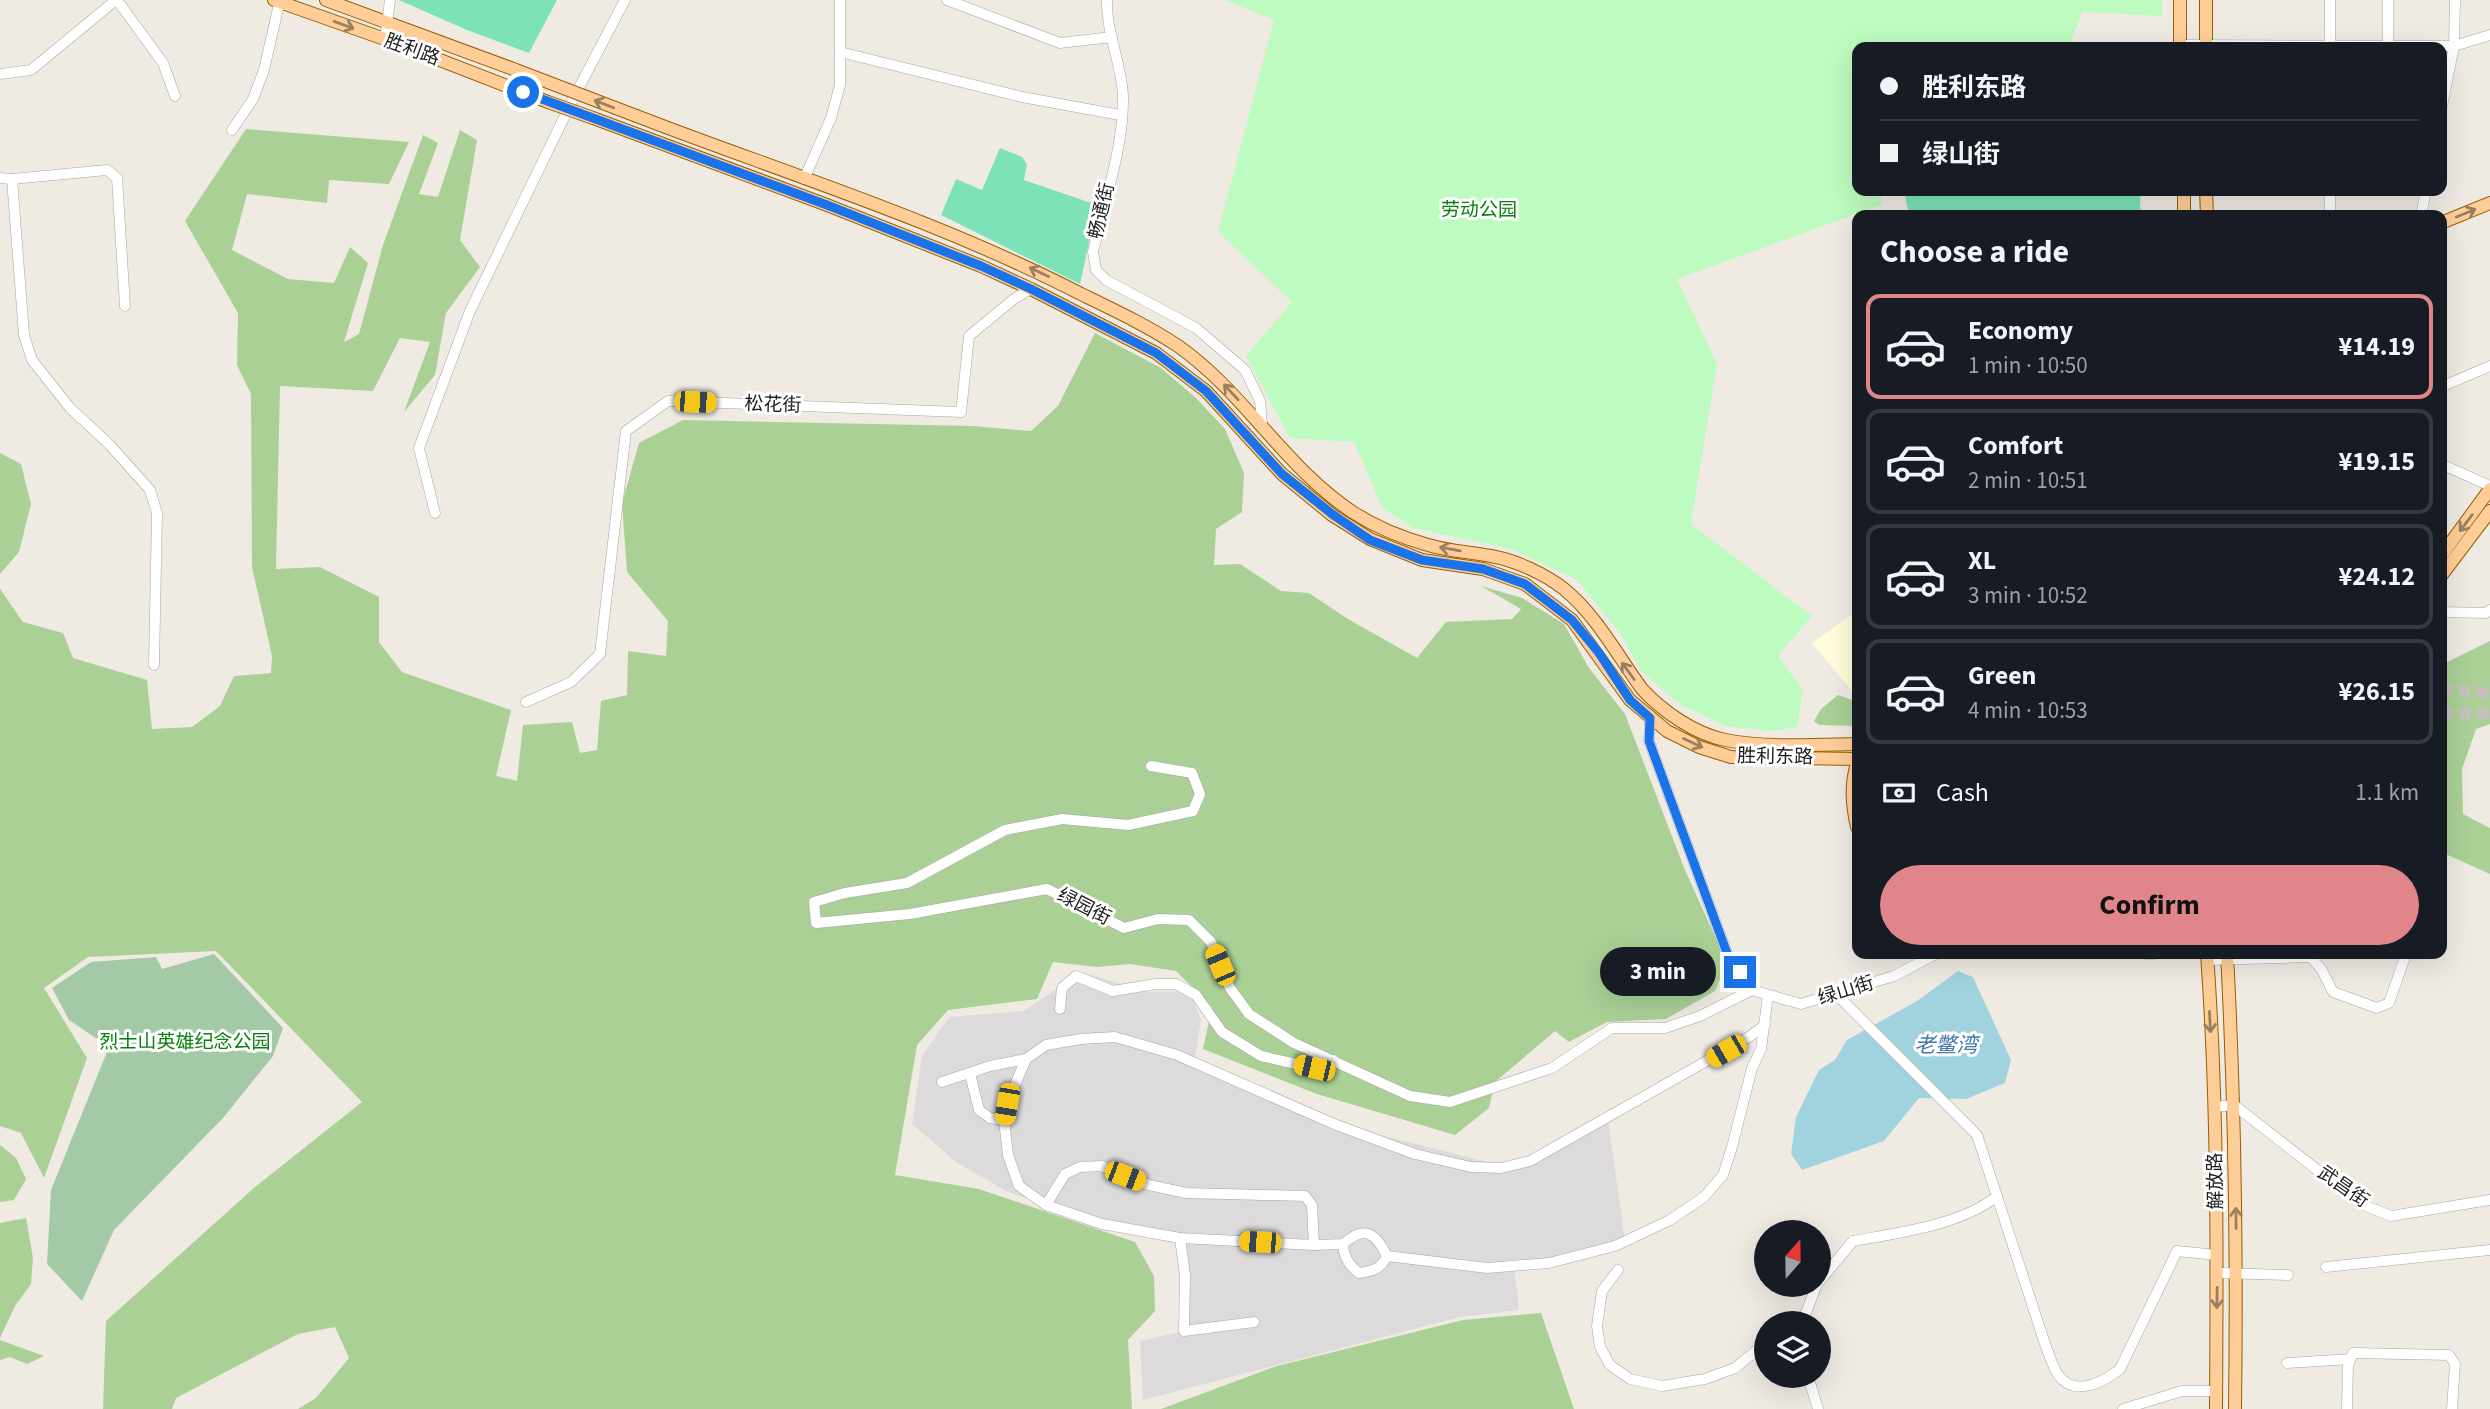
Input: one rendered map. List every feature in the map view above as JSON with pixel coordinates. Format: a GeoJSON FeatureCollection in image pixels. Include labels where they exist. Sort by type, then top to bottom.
{"type":"FeatureCollection","features":[{"type":"Feature","properties":{"kind":"main road","name":"胜利路"},"geometry":{"type":"LineString","coordinates":[[326,0],[973,242],[1015,261],[1135,321],[1176,345],[1203,366],[1318,485],[1356,514],[1388,531],[1430,546],[1493,556],[1528,568],[1561,587],[1584,607],[1652,700],[1696,729],[1722,740],[1749,743],[1850,744]]}},
{"type":"Feature","properties":{"kind":"main road"},"geometry":{"type":"LineString","coordinates":[[2180,0],[2180,42]]}},
{"type":"Feature","properties":{"kind":"main road"},"geometry":{"type":"LineString","coordinates":[[2206,0],[2206,42]]}},
{"type":"Feature","properties":{"kind":"main road","name":"胜利路"},"geometry":{"type":"LineString","coordinates":[[278,1],[548,102]]}},
{"type":"Feature","properties":{"kind":"main road","name":"胜利东路"},"geometry":{"type":"LineString","coordinates":[[548,102],[827,205],[981,266],[1156,353],[1206,391],[1282,474],[1370,540],[1422,560],[1483,569],[1525,584],[1572,620],[1599,653],[1630,700],[1667,730],[1699,747],[1731,757],[1852,759]]}},
{"type":"Feature","properties":{"kind":"main road"},"geometry":{"type":"LineString","coordinates":[[2447,220],[2490,202]]}},
{"type":"Feature","properties":{"kind":"main road"},"geometry":{"type":"LineString","coordinates":[[2447,558],[2490,488]]}},
{"type":"Feature","properties":{"kind":"main road"},"geometry":{"type":"LineString","coordinates":[[2447,558],[2490,511]]}},
{"type":"Feature","properties":{"kind":"main road","name":"解放路"},"geometry":{"type":"LineString","coordinates":[[2207,959],[2218,1273],[2216,1409]]}},
{"type":"Feature","properties":{"kind":"main road","name":"解放路"},"geometry":{"type":"LineString","coordinates":[[2227,959],[2234,1105],[2237,1275],[2235,1409]]}},
{"type":"Feature","properties":{"kind":"street"},"geometry":{"type":"LineString","coordinates":[[0,74],[31,69],[116,0],[163,63],[176,96]]}},
{"type":"Feature","properties":{"kind":"street"},"geometry":{"type":"LineString","coordinates":[[385,40],[390,0]]}},
{"type":"Feature","properties":{"kind":"street"},"geometry":{"type":"LineString","coordinates":[[435,513],[419,447],[423,435],[470,311],[568,109],[625,0]]}},
{"type":"Feature","properties":{"kind":"street"},"geometry":{"type":"LineString","coordinates":[[804,179],[836,103],[840,85],[840,0]]}},
{"type":"Feature","properties":{"kind":"street"},"geometry":{"type":"LineString","coordinates":[[947,0],[1060,43],[1112,37]]}},
{"type":"Feature","properties":{"kind":"street","name":"畅通街"},"geometry":{"type":"LineString","coordinates":[[1107,0],[1123,95],[1120,135],[1093,251],[1096,270],[1107,280],[1196,328],[1245,370],[1260,401],[1262,425]]}},
{"type":"Feature","properties":{"kind":"street"},"geometry":{"type":"LineString","coordinates":[[2330,0],[2330,42]]}},
{"type":"Feature","properties":{"kind":"street"},"geometry":{"type":"LineString","coordinates":[[2388,0],[2388,42]]}},
{"type":"Feature","properties":{"kind":"street"},"geometry":{"type":"LineString","coordinates":[[2447,81],[2454,46],[2455,0]]}},
{"type":"Feature","properties":{"kind":"street"},"geometry":{"type":"LineString","coordinates":[[232,130],[253,99],[264,70],[278,1]]}},
{"type":"Feature","properties":{"kind":"street"},"geometry":{"type":"LineString","coordinates":[[2447,46],[2490,35]]}},
{"type":"Feature","properties":{"kind":"street"},"geometry":{"type":"LineString","coordinates":[[840,52],[1022,97],[1121,116]]}},
{"type":"Feature","properties":{"kind":"street"},"geometry":{"type":"LineString","coordinates":[[0,178],[107,170],[117,178],[125,306]]}},
{"type":"Feature","properties":{"kind":"street"},"geometry":{"type":"LineString","coordinates":[[12,179],[24,335],[32,360],[70,408],[109,444],[150,490],[157,513],[154,665]]}},
{"type":"Feature","properties":{"kind":"street","name":"松花街"},"geometry":{"type":"LineString","coordinates":[[526,702],[571,681],[600,654],[626,431],[668,401],[961,412],[969,336],[1014,299],[1031,289]]}},
{"type":"Feature","properties":{"kind":"street"},"geometry":{"type":"LineString","coordinates":[[2447,384],[2490,366]]}},
{"type":"Feature","properties":{"kind":"street"},"geometry":{"type":"LineString","coordinates":[[2447,467],[2490,488]]}},
{"type":"Feature","properties":{"kind":"street"},"geometry":{"type":"LineString","coordinates":[[2447,612],[2486,613],[2490,610]]}},
{"type":"Feature","properties":{"kind":"street"},"geometry":{"type":"LineString","coordinates":[[1650,718],[1649,741],[1727,953],[1752,990]]}},
{"type":"Feature","properties":{"kind":"street","name":"绿园街"},"geometry":{"type":"LineString","coordinates":[[1151,766],[1192,774],[1200,794],[1193,811],[1128,825],[1062,820],[1005,830],[907,883],[845,893],[814,902],[816,923],[910,914],[1048,888],[1124,928],[1158,919],[1189,920],[1211,942],[1230,988],[1249,1014],[1294,1043],[1410,1096],[1450,1102],[1552,1068],[1612,1028],[1665,1028],[1700,1016],[1752,990]]}},
{"type":"Feature","properties":{"kind":"street","name":"绿山街"},"geometry":{"type":"LineString","coordinates":[[1752,990],[1801,1004],[1894,976],[1926,959]]}},
{"type":"Feature","properties":{"kind":"street"},"geometry":{"type":"LineString","coordinates":[[2313,959],[2322,970],[2333,992],[2377,1008],[2389,1003],[2404,959]]}},
{"type":"Feature","properties":{"kind":"street"},"geometry":{"type":"LineString","coordinates":[[1060,1009],[1062,988],[1076,976],[1113,991],[1156,984],[1176,984],[1196,995],[1222,1032],[1261,1056],[1314,1068],[1334,1060]]}},
{"type":"Feature","properties":{"kind":"street"},"geometry":{"type":"LineString","coordinates":[[1836,994],[1977,1135],[2045,1344],[2059,1376],[2071,1386],[2079,1387],[2106,1380],[2120,1369],[2177,1251],[2217,1255]]}},
{"type":"Feature","properties":{"kind":"street"},"geometry":{"type":"LineString","coordinates":[[1387,1256],[1487,1268],[1549,1263],[1615,1246],[1670,1220],[1704,1197],[1723,1175],[1752,1068],[1761,1049],[1768,995]]}},
{"type":"Feature","properties":{"kind":"street"},"geometry":{"type":"LineString","coordinates":[[942,1082],[990,1066],[1026,1059],[1046,1045],[1081,1038],[1115,1037],[1177,1055],[1334,1124],[1415,1154],[1471,1167],[1501,1168],[1530,1161],[1577,1136],[1749,1037],[1765,1025]]}},
{"type":"Feature","properties":{"kind":"street"},"geometry":{"type":"LineString","coordinates":[[1026,1059],[1007,1104],[1004,1120],[1008,1155],[1019,1186],[1046,1205],[1102,1224],[1180,1238],[1314,1245],[1343,1244],[1353,1235],[1365,1232],[1378,1238],[1387,1256]]}},
{"type":"Feature","properties":{"kind":"street"},"geometry":{"type":"LineString","coordinates":[[970,1074],[979,1110],[990,1118],[1004,1120]]}},
{"type":"Feature","properties":{"kind":"street"},"geometry":{"type":"LineString","coordinates":[[2214,1107],[2234,1105]]}},
{"type":"Feature","properties":{"kind":"street","name":"武昌街"},"geometry":{"type":"LineString","coordinates":[[2234,1105],[2361,1204],[2391,1216],[2490,1200]]}},
{"type":"Feature","properties":{"kind":"street"},"geometry":{"type":"LineString","coordinates":[[1046,1205],[1065,1174],[1080,1167],[1101,1166],[1149,1185],[1186,1193],[1305,1196],[1311,1205],[1314,1245]]}},
{"type":"Feature","properties":{"kind":"street"},"geometry":{"type":"LineString","coordinates":[[1831,1268],[1853,1241],[1914,1230],[1982,1208],[1997,1196]]}},
{"type":"Feature","properties":{"kind":"street"},"geometry":{"type":"LineString","coordinates":[[1180,1238],[1185,1275],[1184,1331],[1254,1322]]}},
{"type":"Feature","properties":{"kind":"street"},"geometry":{"type":"LineString","coordinates":[[1343,1244],[1344,1256],[1359,1273],[1373,1270],[1383,1264],[1387,1256]]}},
{"type":"Feature","properties":{"kind":"street"},"geometry":{"type":"LineString","coordinates":[[2326,1267],[2490,1250]]}},
{"type":"Feature","properties":{"kind":"street"},"geometry":{"type":"LineString","coordinates":[[1618,1270],[1602,1291],[1597,1326],[1600,1347],[1610,1365],[1630,1379],[1662,1386],[1705,1379],[1735,1368],[1754,1353]]}},
{"type":"Feature","properties":{"kind":"street"},"geometry":{"type":"LineString","coordinates":[[2218,1273],[2288,1275]]}},
{"type":"Feature","properties":{"kind":"street"},"geometry":{"type":"LineString","coordinates":[[2347,1409],[2348,1365],[2353,1353],[2449,1355],[2455,1364],[2452,1409]]}},
{"type":"Feature","properties":{"kind":"street"},"geometry":{"type":"LineString","coordinates":[[2287,1363],[2351,1359]]}},
{"type":"Feature","properties":{"kind":"street"},"geometry":{"type":"LineString","coordinates":[[1812,1388],[1818,1409]]}},
{"type":"Feature","properties":{"kind":"street"},"geometry":{"type":"LineString","coordinates":[[2123,1409],[2137,1407],[2182,1391],[2216,1391]]}},
{"type":"Feature","properties":{"kind":"shaded area"},"geometry":{"type":"Polygon","coordinates":[[[1852,615],[1852,691],[1812,643],[1852,615]]]}},
{"type":"Feature","properties":{"kind":"shaded area"},"geometry":{"type":"Polygon","coordinates":[[[1081,972],[1148,992],[1189,991],[1201,1019],[1194,1063],[1297,1114],[1515,1169],[1608,1119],[1625,1242],[1514,1266],[1519,1310],[1460,1317],[1143,1400],[1140,1341],[1184,1331],[1180,1238],[1102,1224],[1006,1191],[956,1162],[912,1124],[922,1056],[949,1017],[1024,1011],[1081,972]]]}},
{"type":"Feature","properties":{"kind":"green space"},"geometry":{"type":"Polygon","coordinates":[[[399,0],[557,0],[529,53],[467,30],[399,0]]]}},
{"type":"Feature","properties":{"kind":"green space","name":"劳动公园"},"geometry":{"type":"Polygon","coordinates":[[[1225,0],[2162,0],[2162,16],[2082,12],[2071,42],[1852,42],[1852,196],[1882,196],[1881,205],[1867,210],[1852,210],[1852,216],[1677,279],[1717,364],[1691,524],[1812,616],[1778,656],[1803,690],[1797,727],[1772,731],[1726,726],[1681,705],[1642,672],[1619,632],[1577,580],[1512,549],[1413,528],[1382,507],[1354,442],[1290,438],[1246,356],[1292,302],[1218,232],[1274,20],[1225,0]]]}},
{"type":"Feature","properties":{"kind":"green space"},"geometry":{"type":"Polygon","coordinates":[[[246,129],[409,142],[389,184],[329,180],[327,203],[247,194],[232,250],[288,279],[334,283],[350,247],[368,263],[344,342],[359,334],[383,245],[423,135],[438,143],[419,194],[438,197],[460,130],[477,140],[460,240],[480,267],[446,313],[435,375],[404,412],[430,342],[400,338],[373,391],[280,386],[276,569],[320,567],[379,597],[379,642],[402,672],[511,710],[496,776],[517,781],[523,725],[572,722],[580,753],[597,750],[601,701],[627,695],[628,651],[666,656],[668,621],[627,572],[622,503],[639,443],[683,420],[973,426],[1031,431],[1058,406],[1095,333],[1161,368],[1196,398],[1225,429],[1244,473],[1242,512],[1216,529],[1214,565],[1240,564],[1281,591],[1309,593],[1348,619],[1417,658],[1446,622],[1512,619],[1521,609],[1481,586],[1522,598],[1564,624],[1589,668],[1625,714],[1685,870],[1727,963],[1715,991],[1666,1019],[1607,1022],[1569,1042],[1555,1031],[1495,1082],[1489,1108],[1455,1135],[1317,1094],[1203,1049],[1212,1007],[1176,971],[1130,964],[1097,967],[1053,962],[1037,999],[948,1010],[917,1045],[895,1175],[979,1189],[1135,1242],[1154,1276],[1155,1311],[1128,1340],[1132,1409],[298,1409],[316,1398],[349,1358],[335,1327],[298,1334],[176,1398],[172,1409],[103,1409],[106,1321],[255,1187],[362,1102],[216,951],[88,957],[44,988],[87,1058],[44,1178],[21,1133],[0,1126],[0,589],[23,622],[63,633],[73,658],[147,680],[152,729],[192,727],[220,706],[234,676],[271,673],[272,656],[252,567],[251,394],[237,365],[238,313],[185,221],[246,129]]]}},
{"type":"Feature","properties":{"kind":"green space"},"geometry":{"type":"Polygon","coordinates":[[[1000,148],[1022,157],[1027,164],[1024,180],[1097,205],[1080,284],[941,215],[956,179],[982,190],[1000,148]]]}},
{"type":"Feature","properties":{"kind":"green space"},"geometry":{"type":"Polygon","coordinates":[[[1905,196],[2141,196],[2141,210],[1908,210],[1905,196]]]}},
{"type":"Feature","properties":{"kind":"green space"},"geometry":{"type":"Polygon","coordinates":[[[0,453],[21,464],[31,504],[19,552],[0,574],[0,453]]]}},
{"type":"Feature","properties":{"kind":"green space"},"geometry":{"type":"Polygon","coordinates":[[[2490,641],[2490,724],[2476,729],[2462,769],[2463,814],[2490,828],[2490,874],[2447,855],[2447,662],[2490,641]]]}},
{"type":"Feature","properties":{"kind":"green space"},"geometry":{"type":"Polygon","coordinates":[[[1838,695],[1852,700],[1852,726],[1819,725],[1814,721],[1821,709],[1838,695]]]}},
{"type":"Feature","properties":{"kind":"green space","name":"烈士山英雄纪念公园"},"geometry":{"type":"Polygon","coordinates":[[[214,954],[283,1028],[273,1056],[223,1118],[114,1230],[82,1301],[47,1264],[51,1190],[109,1047],[69,1020],[52,988],[91,962],[156,957],[162,969],[214,954]]]}},
{"type":"Feature","properties":{"kind":"green space"},"geometry":{"type":"Polygon","coordinates":[[[0,1145],[16,1158],[26,1179],[14,1200],[0,1202],[0,1145]]]}},
{"type":"Feature","properties":{"kind":"green space"},"geometry":{"type":"Polygon","coordinates":[[[26,1218],[33,1258],[31,1284],[15,1306],[0,1338],[0,1223],[26,1218]]]}},
{"type":"Feature","properties":{"kind":"green space"},"geometry":{"type":"Polygon","coordinates":[[[1541,1313],[1574,1409],[1161,1409],[1277,1366],[1463,1320],[1541,1313]]]}},
{"type":"Feature","properties":{"kind":"green space"},"geometry":{"type":"Polygon","coordinates":[[[0,1340],[44,1356],[27,1364],[10,1357],[0,1360],[0,1340]]]}},
{"type":"Feature","properties":{"kind":"water","name":"老鳖湾"},"geometry":{"type":"Polygon","coordinates":[[[1958,971],[1973,977],[2011,1060],[2005,1083],[1966,1099],[1919,1098],[1884,1141],[1802,1170],[1791,1154],[1796,1117],[1819,1070],[1835,1060],[1847,1040],[1917,1001],[1958,971]]]}},
{"type":"Feature","properties":{"kind":"tunnel"},"geometry":{"type":"LineString","coordinates":[[2447,689],[2490,693]]}},
{"type":"Feature","properties":{"kind":"tunnel"},"geometry":{"type":"LineString","coordinates":[[2447,713],[2490,714]]}},
{"type":"Feature","properties":{"kind":"route"},"geometry":{"type":"LineString","coordinates":[[523,92],[827,205],[981,266],[1031,289],[1156,353],[1206,391],[1282,474],[1370,540],[1422,560],[1483,569],[1525,584],[1572,620],[1599,653],[1630,700],[1650,718],[1649,741],[1727,953],[1740,972]]}}]}
